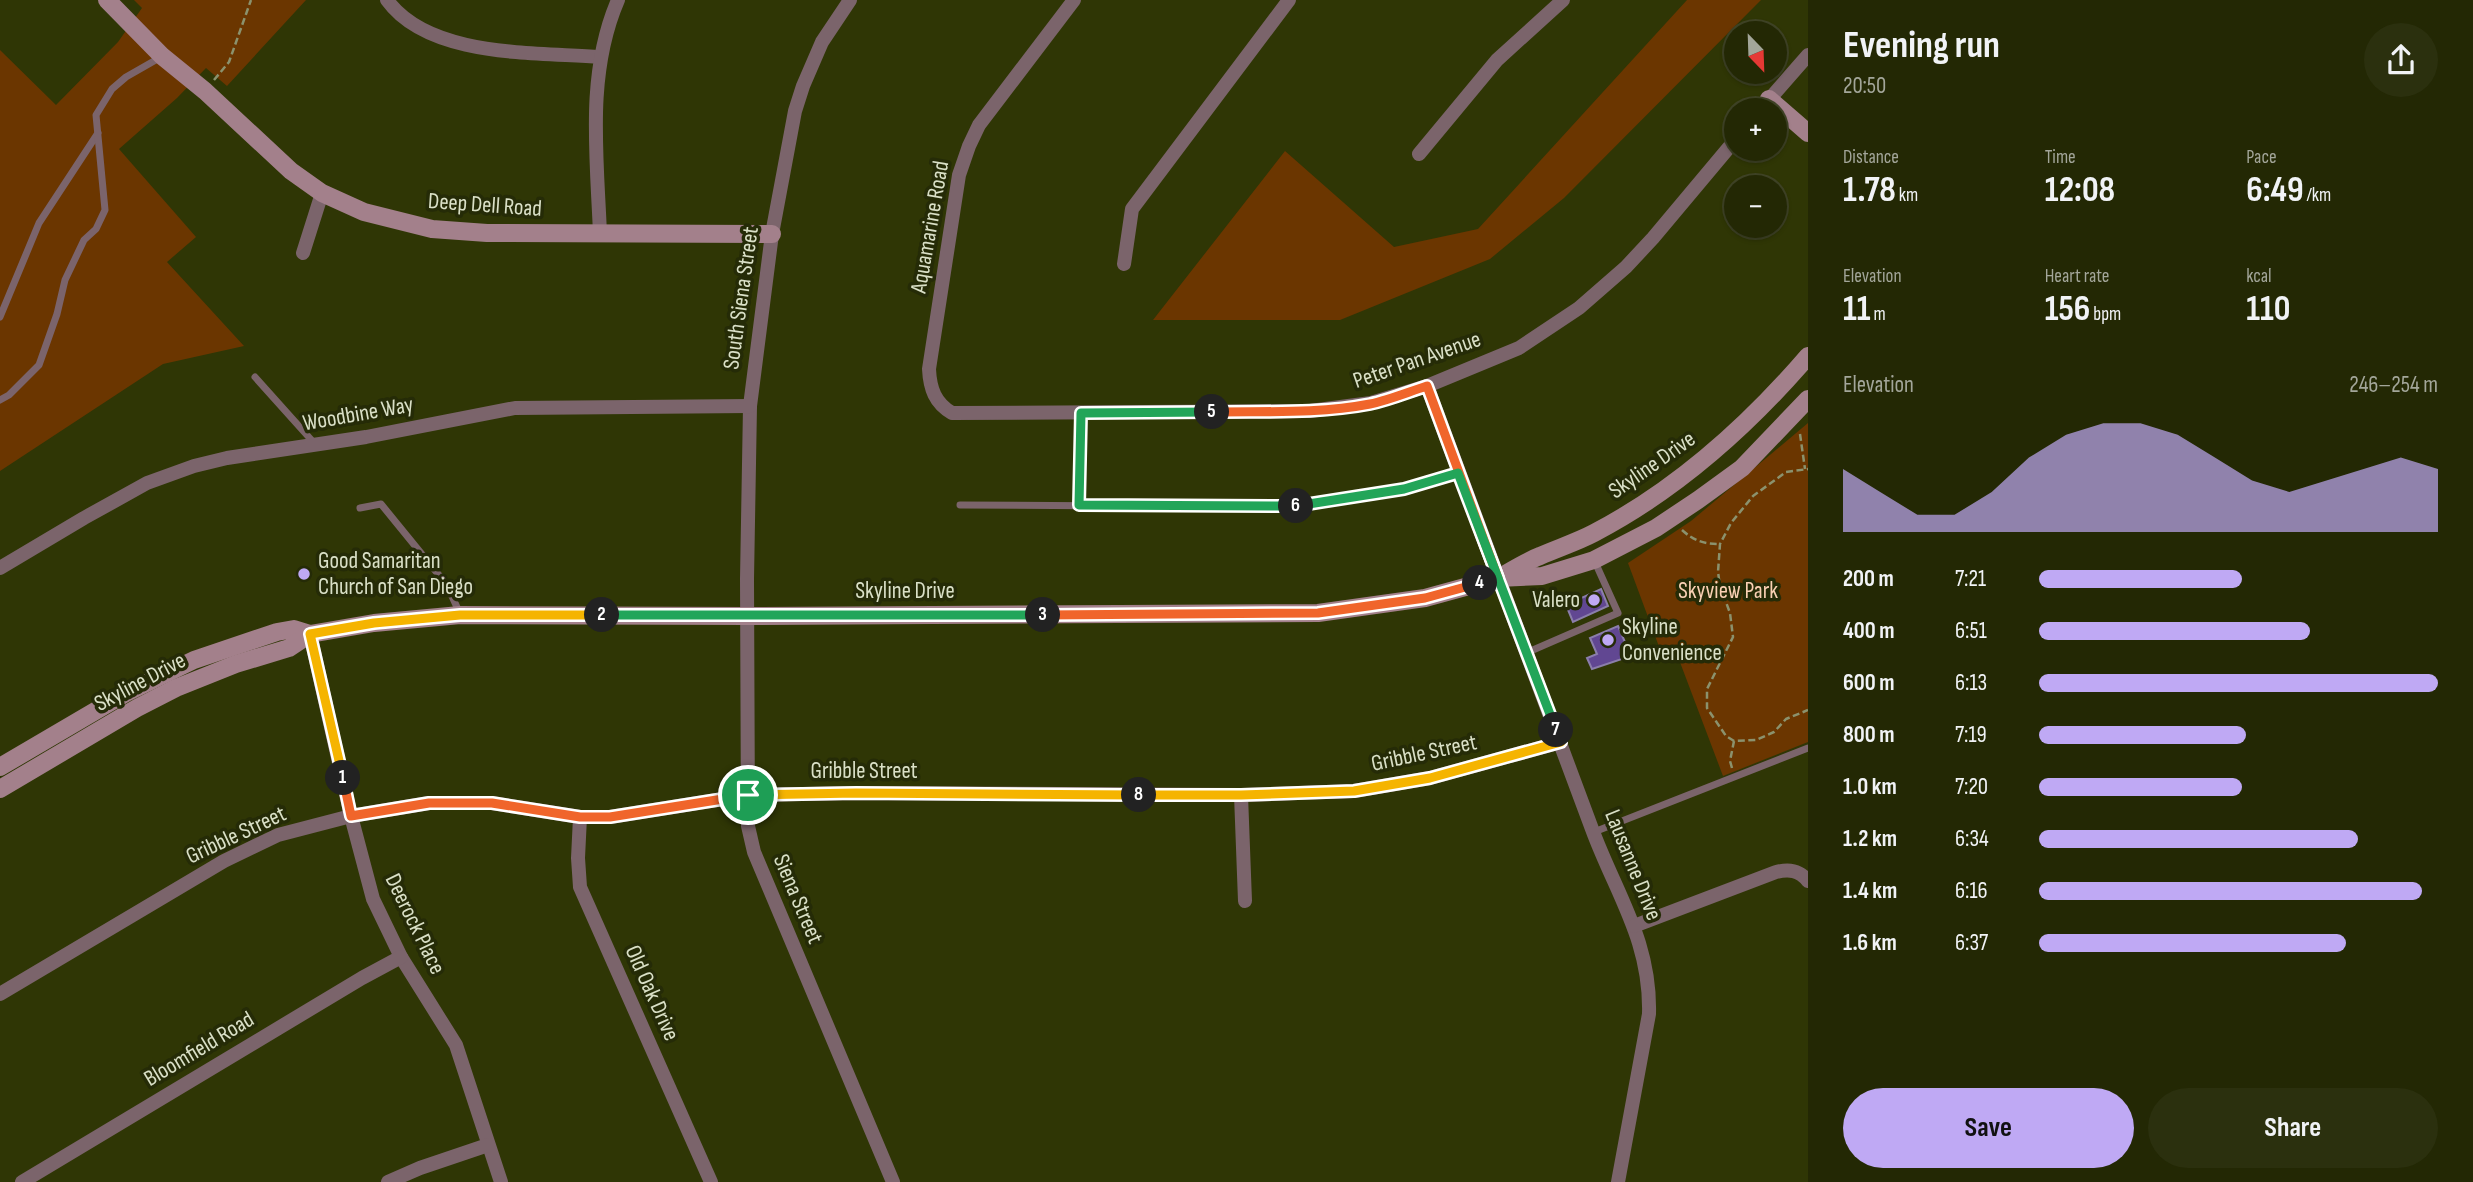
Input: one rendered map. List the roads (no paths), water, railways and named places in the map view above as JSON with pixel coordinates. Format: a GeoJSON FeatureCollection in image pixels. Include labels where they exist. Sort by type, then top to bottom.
{"type":"FeatureCollection","features":[{"type":"Feature","properties":{"kind":"main road","name":"Deep Dell Road"},"geometry":{"type":"LineString","coordinates":[[107,0],[162,56],[205,91],[291,171],[322,193],[364,212],[432,229],[487,233],[772,234]]}},
{"type":"Feature","properties":{"kind":"main road"},"geometry":{"type":"LineString","coordinates":[[1787,119],[1808,133]]}},
{"type":"Feature","properties":{"kind":"main road","name":"Skyline Drive"},"geometry":{"type":"LineString","coordinates":[[1498,578],[1536,557],[1591,534],[1658,495],[1740,429],[1808,356]]}},
{"type":"Feature","properties":{"kind":"main road","name":"Skyline Drive"},"geometry":{"type":"LineString","coordinates":[[0,789],[176,688],[236,664],[289,648],[310,634],[374,623],[460,615],[1318,613],[1425,598],[1498,578],[1542,576],[1594,559],[1656,528],[1742,468],[1808,399]]}},
{"type":"Feature","properties":{"kind":"main road","name":"Skyline Drive"},"geometry":{"type":"LineString","coordinates":[[0,767],[126,693],[194,660],[277,632],[294,629],[310,634]]}},
{"type":"Feature","properties":{"kind":"street"},"geometry":{"type":"LineString","coordinates":[[387,0],[397,15],[412,24],[433,35],[461,44],[496,50],[600,57]]}},
{"type":"Feature","properties":{"kind":"street"},"geometry":{"type":"LineString","coordinates":[[600,234],[595,118],[600,57],[618,0]]}},
{"type":"Feature","properties":{"kind":"street","name":"South Siena Street"},"geometry":{"type":"LineString","coordinates":[[747,616],[750,406],[772,234],[789,137],[803,86],[822,42],[850,0]]}},
{"type":"Feature","properties":{"kind":"street","name":"Aquamarine Road"},"geometry":{"type":"LineString","coordinates":[[929,369],[959,175],[969,146],[979,125],[1074,0]]}},
{"type":"Feature","properties":{"kind":"street"},"geometry":{"type":"LineString","coordinates":[[1124,264],[1132,209],[1289,0]]}},
{"type":"Feature","properties":{"kind":"street"},"geometry":{"type":"LineString","coordinates":[[1419,153],[1497,60],[1563,0]]}},
{"type":"Feature","properties":{"kind":"street"},"geometry":{"type":"LineString","coordinates":[[1770,98],[1808,55]]}},
{"type":"Feature","properties":{"kind":"street","name":"Peter Pan Avenue"},"geometry":{"type":"LineString","coordinates":[[929,369],[930,387],[942,407],[952,413],[1328,410],[1371,404],[1427,386],[1519,348],[1579,308],[1626,267],[1724,153]]}},
{"type":"Feature","properties":{"kind":"street"},"geometry":{"type":"LineString","coordinates":[[303,253],[322,193]]}},
{"type":"Feature","properties":{"kind":"street","name":"Lausanne Drive"},"geometry":{"type":"LineString","coordinates":[[1427,386],[1593,832],[1634,926],[1644,957],[1650,986],[1649,1014],[1618,1182]]}},
{"type":"Feature","properties":{"kind":"street","name":"Woodbine Way"},"geometry":{"type":"LineString","coordinates":[[0,568],[124,495],[172,474],[239,455],[316,445],[514,408],[750,406]]}},
{"type":"Feature","properties":{"kind":"street","name":"Siena Street"},"geometry":{"type":"LineString","coordinates":[[747,616],[748,826],[754,852],[893,1182]]}},
{"type":"Feature","properties":{"kind":"street","name":"Deerock Place"},"geometry":{"type":"LineString","coordinates":[[310,634],[351,816],[373,899],[401,957],[456,1045],[501,1182]]}},
{"type":"Feature","properties":{"kind":"street","name":"Gribble Street"},"geometry":{"type":"LineString","coordinates":[[0,994],[223,861],[278,835],[351,816],[429,803],[492,803],[580,817],[610,817],[748,795],[1241,795],[1354,791],[1402,783],[1561,742]]}},
{"type":"Feature","properties":{"kind":"street"},"geometry":{"type":"LineString","coordinates":[[1241,795],[1245,901]]}},
{"type":"Feature","properties":{"kind":"street","name":"Old Oak Drive"},"geometry":{"type":"LineString","coordinates":[[580,817],[580,887],[711,1182]]}},
{"type":"Feature","properties":{"kind":"street"},"geometry":{"type":"LineString","coordinates":[[1634,926],[1776,872],[1788,869],[1802,876]]}},
{"type":"Feature","properties":{"kind":"street","name":"Bloomfield Road"},"geometry":{"type":"LineString","coordinates":[[22,1182],[401,957]]}},
{"type":"Feature","properties":{"kind":"street"},"geometry":{"type":"LineString","coordinates":[[388,1182],[488,1145]]}},
{"type":"Feature","properties":{"kind":"lane"},"geometry":{"type":"LineString","coordinates":[[0,400],[9,395],[38,365],[57,314],[65,280],[84,240],[96,229],[105,210],[96,115],[112,89],[126,77],[162,56]]}},
{"type":"Feature","properties":{"kind":"lane"},"geometry":{"type":"LineString","coordinates":[[0,317],[39,223],[99,132]]}},
{"type":"Feature","properties":{"kind":"lane"},"geometry":{"type":"LineString","coordinates":[[255,377],[316,445]]}},
{"type":"Feature","properties":{"kind":"lane"},"geometry":{"type":"LineString","coordinates":[[1079,505],[1081,413]]}},
{"type":"Feature","properties":{"kind":"lane"},"geometry":{"type":"LineString","coordinates":[[960,505],[1287,507],[1404,489],[1458,473]]}},
{"type":"Feature","properties":{"kind":"lane"},"geometry":{"type":"LineString","coordinates":[[360,508],[381,504],[447,584],[460,615]]}},
{"type":"Feature","properties":{"kind":"lane"},"geometry":{"type":"LineString","coordinates":[[1526,653],[1618,613],[1594,559]]}},
{"type":"Feature","properties":{"kind":"lane"},"geometry":{"type":"LineString","coordinates":[[1593,832],[1808,748]]}},
{"type":"Feature","properties":{"kind":"place","name":"Good Samaritan Church of San Diego"},"geometry":{"type":"Point","coordinates":[304,574]}},
{"type":"Feature","properties":{"kind":"place","name":"Valero"},"geometry":{"type":"Point","coordinates":[1594,600]}},
{"type":"Feature","properties":{"kind":"place","name":"Skyline Convenience"},"geometry":{"type":"Point","coordinates":[1608,640]}},
{"type":"Feature","properties":{"kind":"park label","name":"Skyview Park"},"geometry":{"type":"Point","coordinates":[1728,591]}}]}
